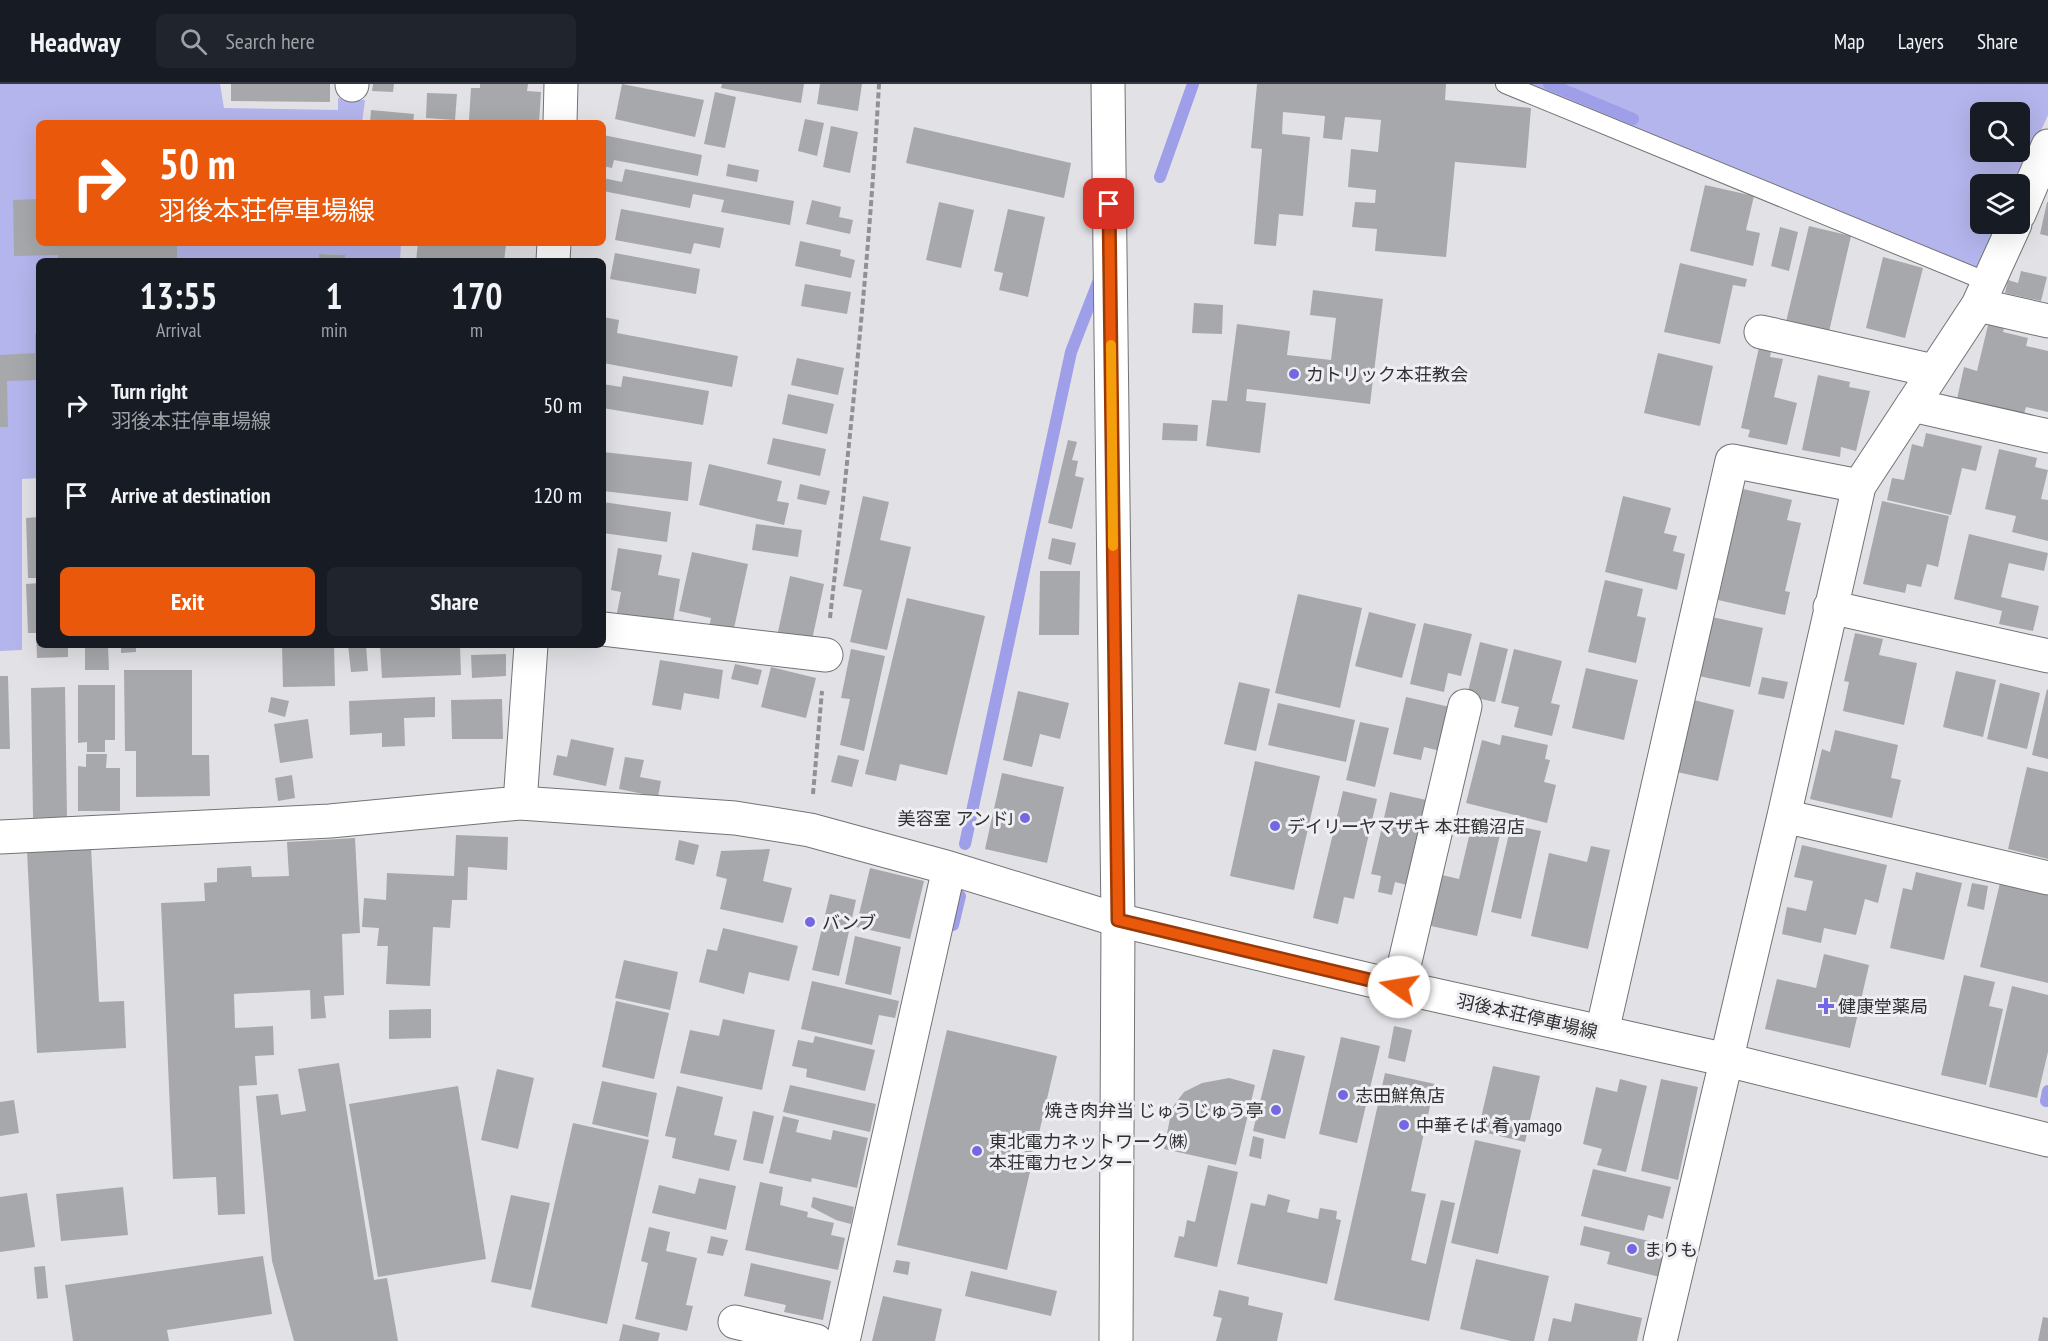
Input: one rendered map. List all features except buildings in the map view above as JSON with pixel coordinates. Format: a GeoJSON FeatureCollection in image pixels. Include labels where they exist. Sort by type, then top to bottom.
{"type":"FeatureCollection","features":[{"type":"Feature","properties":{"kind":"street"},"geometry":{"type":"LineString","coordinates":[[560,120],[561,84]]}},
{"type":"Feature","properties":{"kind":"street"},"geometry":{"type":"LineString","coordinates":[[1108,84],[1118,920],[1116,1341]]}},
{"type":"Feature","properties":{"kind":"street"},"geometry":{"type":"LineString","coordinates":[[2030,188],[2048,146]]}},
{"type":"Feature","properties":{"kind":"street"},"geometry":{"type":"LineString","coordinates":[[1660,1341],[1784,816],[1858,486],[1984,294],[2011,234]]}},
{"type":"Feature","properties":{"kind":"street"},"geometry":{"type":"LineString","coordinates":[[1984,294],[2048,321]]}},
{"type":"Feature","properties":{"kind":"street"},"geometry":{"type":"LineString","coordinates":[[1761,332],[1934,371]]}},
{"type":"Feature","properties":{"kind":"street"},"geometry":{"type":"LineString","coordinates":[[1912,405],[2048,436]]}},
{"type":"Feature","properties":{"kind":"street"},"geometry":{"type":"LineString","coordinates":[[1602,1032],[1732,461],[1858,486]]}},
{"type":"Feature","properties":{"kind":"street"},"geometry":{"type":"LineString","coordinates":[[1830,607],[2048,656]]}},
{"type":"Feature","properties":{"kind":"street"},"geometry":{"type":"LineString","coordinates":[[606,629],[826,655]]}},
{"type":"Feature","properties":{"kind":"street"},"geometry":{"type":"LineString","coordinates":[[520,802],[531,648]]}},
{"type":"Feature","properties":{"kind":"street"},"geometry":{"type":"LineString","coordinates":[[1399,987],[1465,706]]}},
{"type":"Feature","properties":{"kind":"street","name":"羽後本荘停車場線"},"geometry":{"type":"LineString","coordinates":[[0,837],[330,820],[520,802],[735,818],[810,830],[949,868],[1118,920],[1399,987],[1727,1060],[2048,1140]]}},
{"type":"Feature","properties":{"kind":"street"},"geometry":{"type":"LineString","coordinates":[[1784,816],[2048,878]]}},
{"type":"Feature","properties":{"kind":"street"},"geometry":{"type":"LineString","coordinates":[[843,1341],[949,868]]}},
{"type":"Feature","properties":{"kind":"street"},"geometry":{"type":"LineString","coordinates":[[735,1322],[816,1341]]}},
{"type":"Feature","properties":{"kind":"lane"},"geometry":{"type":"LineString","coordinates":[[1505,84],[1984,294]]}},
{"type":"Feature","properties":{"kind":"path"},"geometry":{"type":"LineString","coordinates":[[810,830],[826,655],[853,409],[873,184],[879,84]]}},
{"type":"Feature","properties":{"kind":"shaded area"},"geometry":{"type":"Polygon","coordinates":[[[0,84],[220,84],[224,108],[338,110],[338,98],[365,100],[362,120],[36,120],[36,246],[401,246],[400,258],[345,258],[345,255],[320,254],[319,258],[36,258],[36,478],[22,479],[22,650],[0,651],[0,84]]]}},
{"type":"Feature","properties":{"kind":"shaded area"},"geometry":{"type":"Polygon","coordinates":[[[1519,84],[2048,84],[2048,115],[2030,155],[2030,102],[1970,102],[1970,162],[2027,162],[2021,174],[1970,174],[1970,234],[1996,234],[1976,278],[1519,84]]]}},
{"type":"Feature","properties":{"kind":"waterway"},"geometry":{"type":"LineString","coordinates":[[1160,177],[1193,84]]}},
{"type":"Feature","properties":{"kind":"waterway"},"geometry":{"type":"LineString","coordinates":[[1549,84],[1633,119]]}},
{"type":"Feature","properties":{"kind":"waterway"},"geometry":{"type":"LineString","coordinates":[[965,844],[1071,352],[1099,280]]}},
{"type":"Feature","properties":{"kind":"waterway"},"geometry":{"type":"LineString","coordinates":[[953,925],[960,896]]}},
{"type":"Feature","properties":{"kind":"waterway"},"geometry":{"type":"LineString","coordinates":[[2046,1101],[2048,1091]]}},
{"type":"Feature","properties":{"kind":"slow traffic"},"geometry":{"type":"LineString","coordinates":[[1111,345],[1113,546]]}},
{"type":"Feature","properties":{"kind":"place","name":"カトリック本荘教会"},"geometry":{"type":"Point","coordinates":[1294,374]}},
{"type":"Feature","properties":{"kind":"place","name":"美容室 アンドJ"},"geometry":{"type":"Point","coordinates":[1025,818]}},
{"type":"Feature","properties":{"kind":"place","name":"デイリーヤマザキ 本荘鶴沼店"},"geometry":{"type":"Point","coordinates":[1275,826]}},
{"type":"Feature","properties":{"kind":"place","name":"バンブ"},"geometry":{"type":"Point","coordinates":[810,922]}},
{"type":"Feature","properties":{"kind":"place","name":"健康堂薬局"},"geometry":{"type":"Point","coordinates":[1826,1006]}},
{"type":"Feature","properties":{"kind":"place","name":"志田鮮魚店"},"geometry":{"type":"Point","coordinates":[1343,1095]}},
{"type":"Feature","properties":{"kind":"place","name":"焼き肉弁当 じゅうじゅう亭"},"geometry":{"type":"Point","coordinates":[1276,1110]}},
{"type":"Feature","properties":{"kind":"place","name":"中華そば 肴 yamago"},"geometry":{"type":"Point","coordinates":[1404,1125]}},
{"type":"Feature","properties":{"kind":"place","name":"東北電力ネットワーク㈱ 本荘電力センター"},"geometry":{"type":"Point","coordinates":[977,1151]}},
{"type":"Feature","properties":{"kind":"place","name":"まりも"},"geometry":{"type":"Point","coordinates":[1632,1249]}},
{"type":"Feature","properties":{"kind":"route"},"geometry":{"type":"LineString","coordinates":[[1109,204],[1118,920],[1399,987]]}}]}
